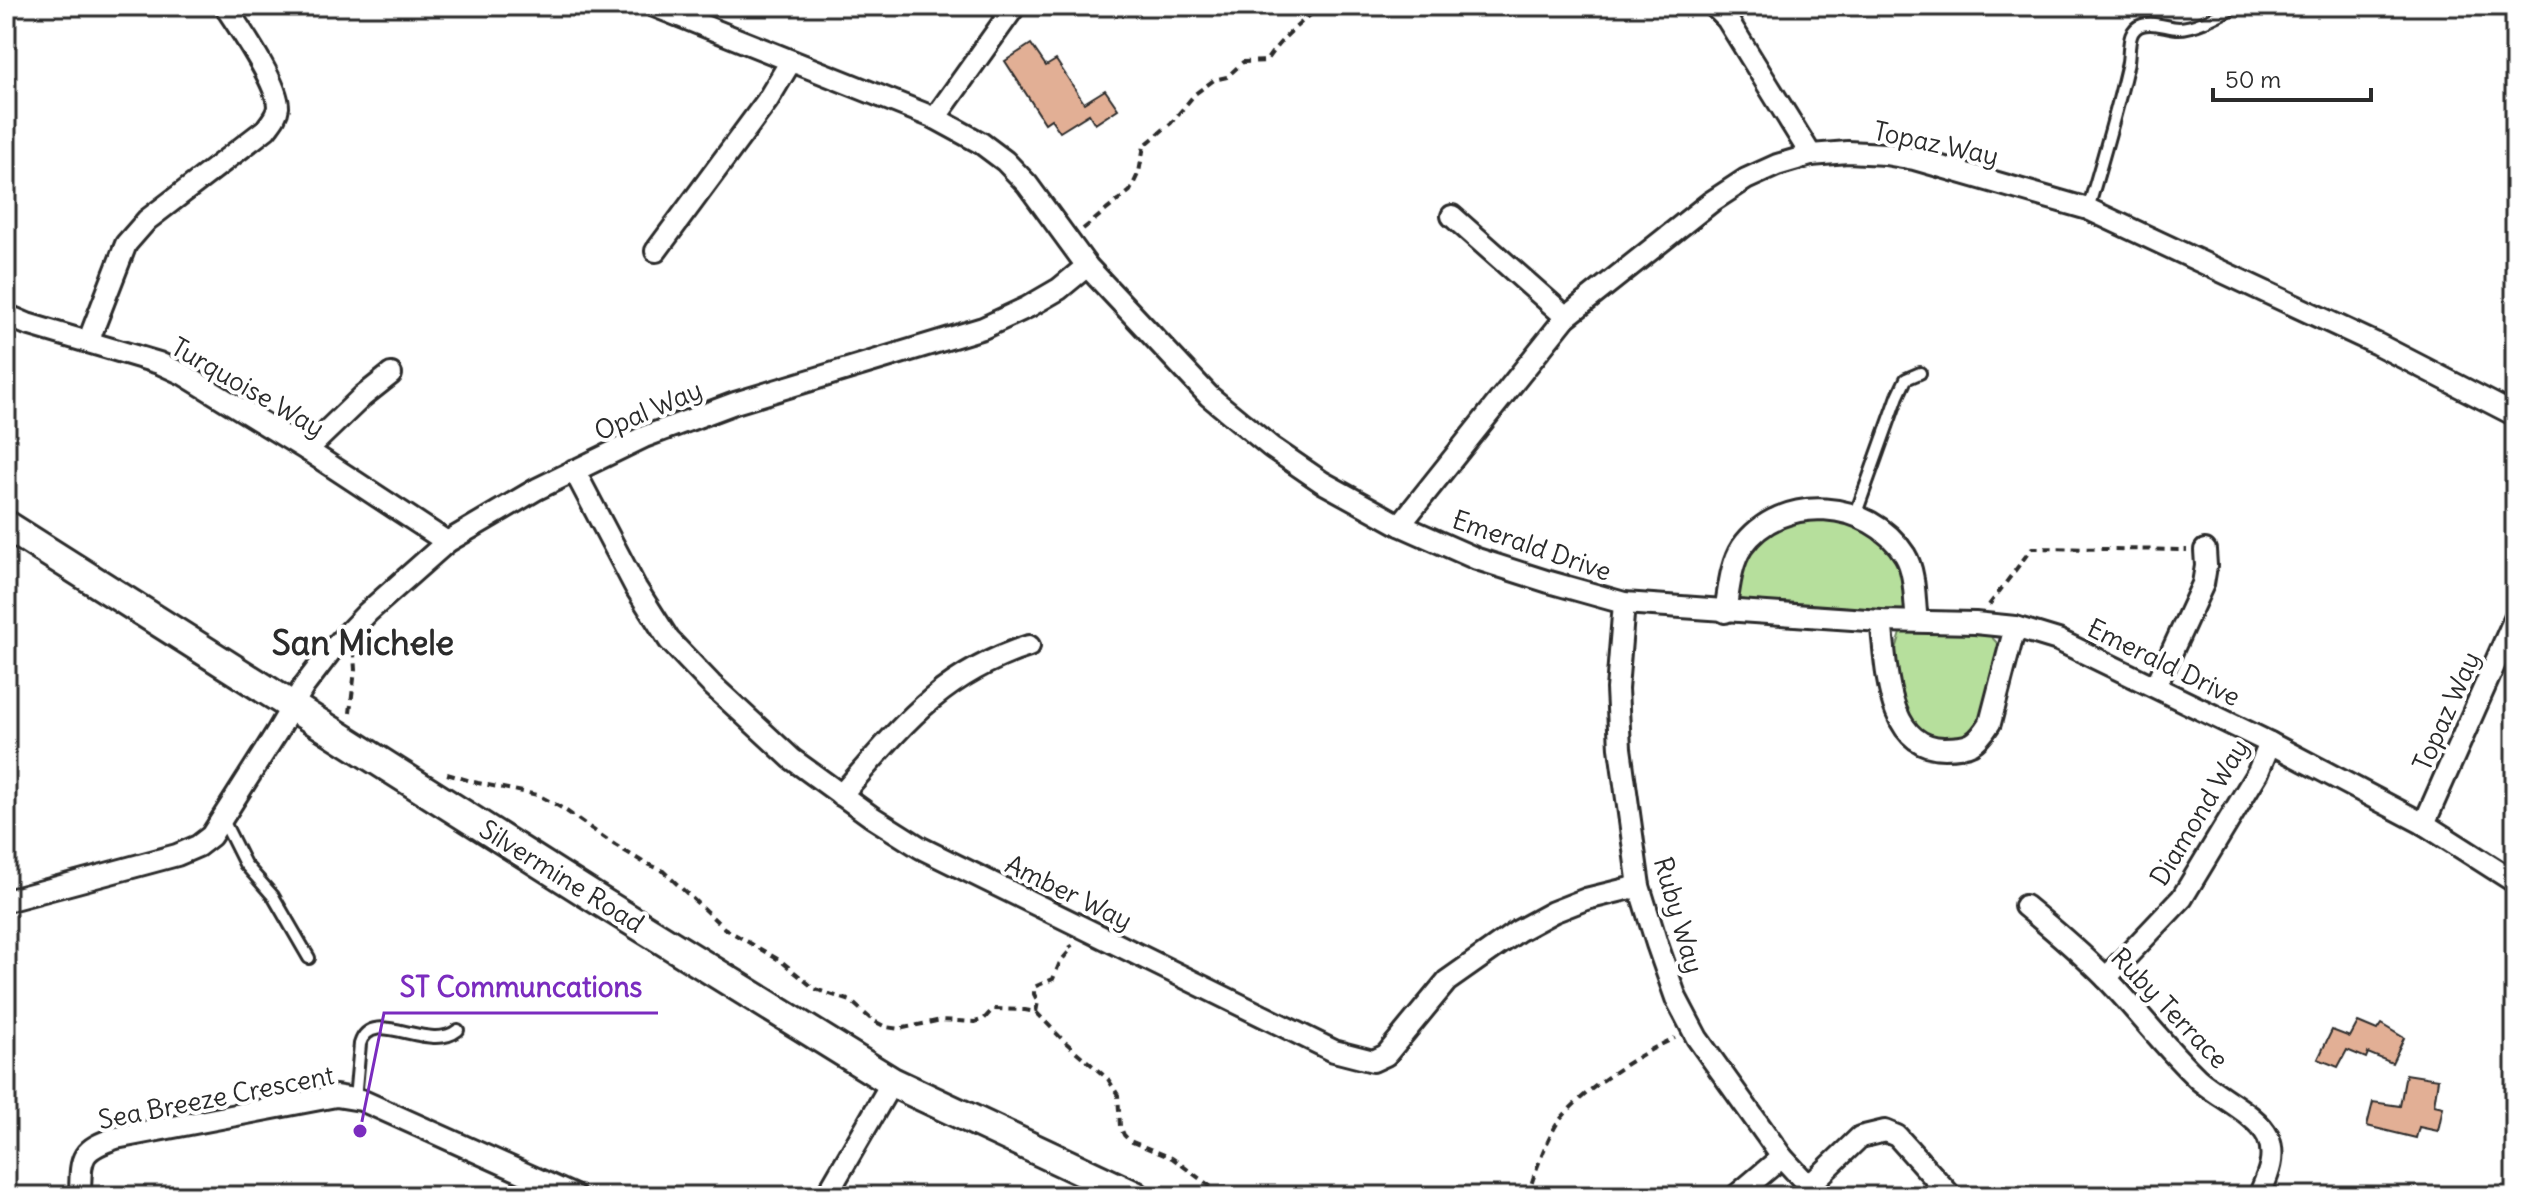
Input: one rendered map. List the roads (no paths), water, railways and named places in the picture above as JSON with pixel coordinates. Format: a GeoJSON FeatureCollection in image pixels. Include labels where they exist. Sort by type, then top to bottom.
{"type":"FeatureCollection","features":[{"type":"Feature","properties":{"kind":"street"},"geometry":{"type":"LineString","coordinates":[[88,342],[126,244],[135,231],[266,129],[276,116],[276,95],[268,77],[225,6]]}},
{"type":"Feature","properties":{"kind":"street","name":"Emerald Drive"},"geometry":{"type":"LineString","coordinates":[[654,6],[935,118],[981,143],[1005,161],[1027,184],[1087,266],[1209,396],[1271,447],[1322,482],[1400,525],[1477,559],[1624,603],[1881,621],[1975,623],[2015,627],[2058,640],[2270,743],[2424,824],[2515,882]]}},
{"type":"Feature","properties":{"kind":"street"},"geometry":{"type":"LineString","coordinates":[[935,118],[1015,6]]}},
{"type":"Feature","properties":{"kind":"street"},"geometry":{"type":"LineString","coordinates":[[1714,6],[1727,19],[1811,155]]}},
{"type":"Feature","properties":{"kind":"street"},"geometry":{"type":"LineString","coordinates":[[656,251],[767,101],[791,61]]}},
{"type":"Feature","properties":{"kind":"street","name":"Topaz Way"},"geometry":{"type":"LineString","coordinates":[[1400,525],[1566,317],[1711,202],[1746,179],[1811,155],[1848,152],[1914,159],[2088,209],[2377,344],[2515,415]]}},
{"type":"Feature","properties":{"kind":"street"},"geometry":{"type":"LineString","coordinates":[[1452,216],[1566,317]]}},
{"type":"Feature","properties":{"kind":"street","name":"Opal Way"},"geometry":{"type":"LineString","coordinates":[[6,901],[177,855],[211,836],[304,686],[344,637],[447,542],[537,489],[644,437],[735,403],[983,328],[1059,289],[1087,266]]}},
{"type":"Feature","properties":{"kind":"street","name":"Turquoise Way"},"geometry":{"type":"LineString","coordinates":[[6,315],[159,363],[183,374],[307,450],[447,542]]}},
{"type":"Feature","properties":{"kind":"street"},"geometry":{"type":"LineString","coordinates":[[307,450],[362,397],[391,374]]}},
{"type":"Feature","properties":{"kind":"street","name":"Amber Way"},"geometry":{"type":"LineString","coordinates":[[574,470],[636,588],[669,640],[711,684],[792,759],[921,848],[1334,1051],[1373,1061],[1386,1055],[1447,981],[1518,931],[1586,899],[1639,886]]}},
{"type":"Feature","properties":{"kind":"street"},"geometry":{"type":"LineString","coordinates":[[1725,612],[1735,560],[1748,539],[1767,524],[1790,513],[1812,508],[1834,509],[1875,526],[1893,540],[1905,555],[1917,621]]}},
{"type":"Feature","properties":{"kind":"street","name":"Silvermine Road"},"geometry":{"type":"LineString","coordinates":[[6,525],[892,1082],[1135,1196]]}},
{"type":"Feature","properties":{"kind":"street"},"geometry":{"type":"LineString","coordinates":[[2156,686],[2203,584],[2205,550]]}},
{"type":"Feature","properties":{"kind":"street","name":"Ruby Way"},"geometry":{"type":"LineString","coordinates":[[1624,603],[1617,689],[1620,748],[1639,886],[1676,998],[1692,1029],[1782,1157],[1813,1191]]}},
{"type":"Feature","properties":{"kind":"street","name":"Topaz Way"},"geometry":{"type":"LineString","coordinates":[[2424,824],[2515,618]]}},
{"type":"Feature","properties":{"kind":"street"},"geometry":{"type":"LineString","coordinates":[[1881,621],[1897,717],[1913,737],[1938,748],[1973,745],[1990,723],[2015,627]]}},
{"type":"Feature","properties":{"kind":"street"},"geometry":{"type":"LineString","coordinates":[[841,795],[912,714],[940,690],[998,656],[1029,646]]}},
{"type":"Feature","properties":{"kind":"street","name":"Diamond Way"},"geometry":{"type":"LineString","coordinates":[[2106,978],[2182,898],[2258,772],[2270,743]]}},
{"type":"Feature","properties":{"kind":"street","name":"Ruby Terrace"},"geometry":{"type":"LineString","coordinates":[[2025,906],[2106,978],[2197,1078],[2255,1121],[2267,1134],[2272,1158],[2259,1196]]}},
{"type":"Feature","properties":{"kind":"street"},"geometry":{"type":"LineString","coordinates":[[826,1196],[892,1082]]}},
{"type":"Feature","properties":{"kind":"street","name":"Sea Breeze Crescent"},"geometry":{"type":"LineString","coordinates":[[80,1196],[83,1156],[99,1144],[116,1138],[336,1096],[355,1099],[575,1196]]}},
{"type":"Feature","properties":{"kind":"street"},"geometry":{"type":"LineString","coordinates":[[1813,1191],[1860,1137],[1885,1131],[1897,1136],[1951,1196]]}},
{"type":"Feature","properties":{"kind":"street"},"geometry":{"type":"LineString","coordinates":[[1736,1196],[1782,1157]]}},
{"type":"Feature","properties":{"kind":"lane"},"geometry":{"type":"LineString","coordinates":[[2088,209],[2118,106],[2134,29],[2154,23],[2185,27],[2236,6]]}},
{"type":"Feature","properties":{"kind":"lane"},"geometry":{"type":"LineString","coordinates":[[1855,516],[1906,379],[1920,373]]}},
{"type":"Feature","properties":{"kind":"lane"},"geometry":{"type":"LineString","coordinates":[[223,820],[245,864],[273,896],[309,958]]}},
{"type":"Feature","properties":{"kind":"lane"},"geometry":{"type":"LineString","coordinates":[[355,1099],[360,1044],[367,1031],[388,1028],[431,1038],[445,1038],[458,1030]]}},
{"type":"Feature","properties":{"kind":"place","name":"ST Communcations"},"geometry":{"type":"Point","coordinates":[360,1131]}},
{"type":"Feature","properties":{"kind":"district","name":"San Michele"},"geometry":{"type":"Point","coordinates":[363,642]}}]}
